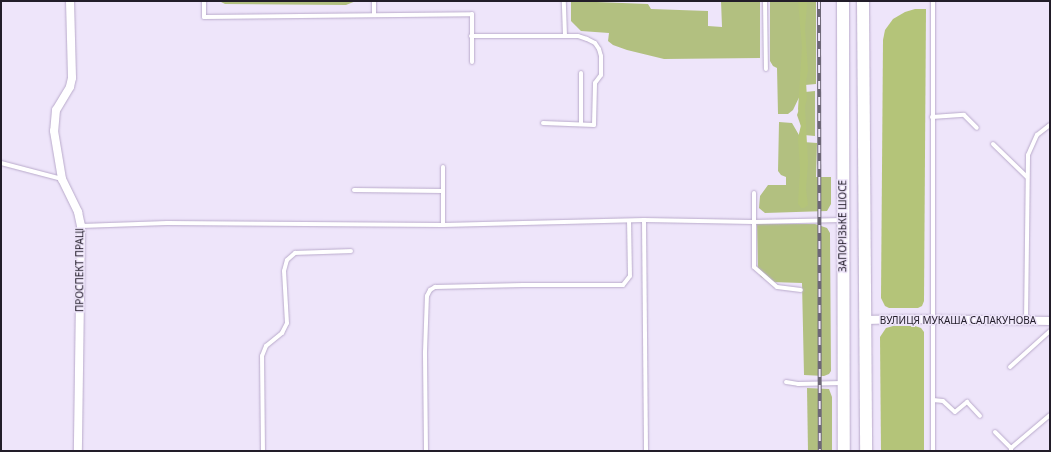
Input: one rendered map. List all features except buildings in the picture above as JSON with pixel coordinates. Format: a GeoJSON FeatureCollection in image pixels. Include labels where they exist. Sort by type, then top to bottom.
{"type":"FeatureCollection","features":[{"type":"Feature","properties":{"kind":"main road","name":"ЗАПОРІЗЬКЕ ШОСЕ"},"geometry":{"type":"LineString","coordinates":[[843,1],[844,451]]}},
{"type":"Feature","properties":{"kind":"main road"},"geometry":{"type":"LineString","coordinates":[[863,1],[866,451]]}},
{"type":"Feature","properties":{"kind":"street","name":"ПРОСПЕКТ ПРАЦІ"},"geometry":{"type":"LineString","coordinates":[[70,1],[72,78],[70,87],[56,110],[54,119],[56,149],[62,179],[78,212],[81,226],[78,451]]}},
{"type":"Feature","properties":{"kind":"street","name":"ВУЛИЦЯ МУКАША САЛАКУНОВА"},"geometry":{"type":"LineString","coordinates":[[865,320],[932,319],[1050,321]]}},
{"type":"Feature","properties":{"kind":"lane"},"geometry":{"type":"LineString","coordinates":[[204,1],[204,17],[472,14],[472,62]]}},
{"type":"Feature","properties":{"kind":"lane"},"geometry":{"type":"LineString","coordinates":[[374,1],[374,14]]}},
{"type":"Feature","properties":{"kind":"lane"},"geometry":{"type":"LineString","coordinates":[[564,1],[565,36]]}},
{"type":"Feature","properties":{"kind":"lane"},"geometry":{"type":"LineString","coordinates":[[764,1],[766,69]]}},
{"type":"Feature","properties":{"kind":"lane"},"geometry":{"type":"LineString","coordinates":[[933,1],[933,451]]}},
{"type":"Feature","properties":{"kind":"lane"},"geometry":{"type":"LineString","coordinates":[[472,36],[578,36],[595,43],[602,56],[601,75],[595,82],[594,125],[543,123]]}},
{"type":"Feature","properties":{"kind":"lane"},"geometry":{"type":"LineString","coordinates":[[581,73],[581,124]]}},
{"type":"Feature","properties":{"kind":"lane"},"geometry":{"type":"LineString","coordinates":[[932,117],[964,115],[977,128]]}},
{"type":"Feature","properties":{"kind":"lane"},"geometry":{"type":"LineString","coordinates":[[1026,321],[1028,155],[1037,135],[1050,125]]}},
{"type":"Feature","properties":{"kind":"lane"},"geometry":{"type":"LineString","coordinates":[[992,144],[1027,177]]}},
{"type":"Feature","properties":{"kind":"lane"},"geometry":{"type":"LineString","coordinates":[[1,163],[62,179]]}},
{"type":"Feature","properties":{"kind":"lane"},"geometry":{"type":"LineString","coordinates":[[443,167],[443,225]]}},
{"type":"Feature","properties":{"kind":"lane"},"geometry":{"type":"LineString","coordinates":[[354,190],[443,191]]}},
{"type":"Feature","properties":{"kind":"lane"},"geometry":{"type":"LineString","coordinates":[[754,194],[754,267],[777,287],[801,290]]}},
{"type":"Feature","properties":{"kind":"lane"},"geometry":{"type":"LineString","coordinates":[[81,226],[167,223],[443,225],[644,220],[753,222],[843,220]]}},
{"type":"Feature","properties":{"kind":"lane"},"geometry":{"type":"LineString","coordinates":[[644,220],[646,451]]}},
{"type":"Feature","properties":{"kind":"lane"},"geometry":{"type":"LineString","coordinates":[[426,451],[425,352],[427,296],[430,290],[435,287],[623,285],[630,276],[629,221]]}},
{"type":"Feature","properties":{"kind":"lane"},"geometry":{"type":"LineString","coordinates":[[263,451],[262,356],[266,346],[282,333],[287,323],[284,271],[287,260],[295,253],[351,251]]}},
{"type":"Feature","properties":{"kind":"lane"},"geometry":{"type":"LineString","coordinates":[[1010,367],[1050,331]]}},
{"type":"Feature","properties":{"kind":"lane"},"geometry":{"type":"LineString","coordinates":[[786,382],[798,384],[844,383]]}},
{"type":"Feature","properties":{"kind":"lane"},"geometry":{"type":"LineString","coordinates":[[933,400],[943,401],[955,412],[967,402],[980,416]]}},
{"type":"Feature","properties":{"kind":"lane"},"geometry":{"type":"LineString","coordinates":[[995,432],[1011,450],[1050,415]]}},
{"type":"Feature","properties":{"kind":"green space"},"geometry":{"type":"Polygon","coordinates":[[[219,1],[356,1],[346,5],[225,4],[219,1]]]}},
{"type":"Feature","properties":{"kind":"green space"},"geometry":{"type":"Polygon","coordinates":[[[571,1],[648,4],[651,9],[708,11],[708,26],[722,27],[721,1],[760,1],[760,58],[664,59],[627,50],[613,45],[608,41],[609,33],[581,31],[571,21],[571,1]]]}},
{"type":"Feature","properties":{"kind":"green space"},"geometry":{"type":"Polygon","coordinates":[[[770,1],[816,1],[816,84],[805,85],[793,110],[788,114],[778,114],[777,68],[773,66],[770,61],[770,1]]]}},
{"type":"Feature","properties":{"kind":"green space"},"geometry":{"type":"Polygon","coordinates":[[[798,1],[807,1],[805,29],[808,70],[806,81],[807,99],[805,107],[808,163],[806,189],[808,205],[804,208],[801,208],[798,204],[800,169],[798,138],[801,125],[798,109],[802,47],[798,1]]]}},
{"type":"Feature","properties":{"kind":"green space"},"geometry":{"type":"Polygon","coordinates":[[[915,9],[926,9],[924,301],[922,306],[918,308],[889,308],[885,306],[881,298],[883,40],[885,30],[893,19],[905,12],[915,9]]]}},
{"type":"Feature","properties":{"kind":"green space"},"geometry":{"type":"Polygon","coordinates":[[[815,91],[815,136],[804,135],[797,115],[805,92],[815,91]]]}},
{"type":"Feature","properties":{"kind":"green space"},"geometry":{"type":"Polygon","coordinates":[[[779,122],[792,123],[803,142],[817,143],[816,177],[831,177],[831,204],[827,211],[765,213],[759,208],[760,196],[768,185],[786,185],[786,177],[781,175],[778,171],[779,122]]]}},
{"type":"Feature","properties":{"kind":"green space"},"geometry":{"type":"Polygon","coordinates":[[[757,224],[815,224],[827,228],[830,233],[831,371],[829,374],[824,376],[804,375],[802,283],[771,282],[761,277],[758,272],[757,224]]]}},
{"type":"Feature","properties":{"kind":"green space"},"geometry":{"type":"Polygon","coordinates":[[[893,326],[915,326],[921,328],[924,332],[924,451],[881,451],[880,337],[886,328],[893,326]]]}},
{"type":"Feature","properties":{"kind":"green space"},"geometry":{"type":"Polygon","coordinates":[[[807,388],[829,389],[832,397],[832,451],[808,451],[807,388]]]}},
{"type":"Feature","properties":{"kind":"railway"},"geometry":{"type":"LineString","coordinates":[[819,1],[820,451]]}}]}
